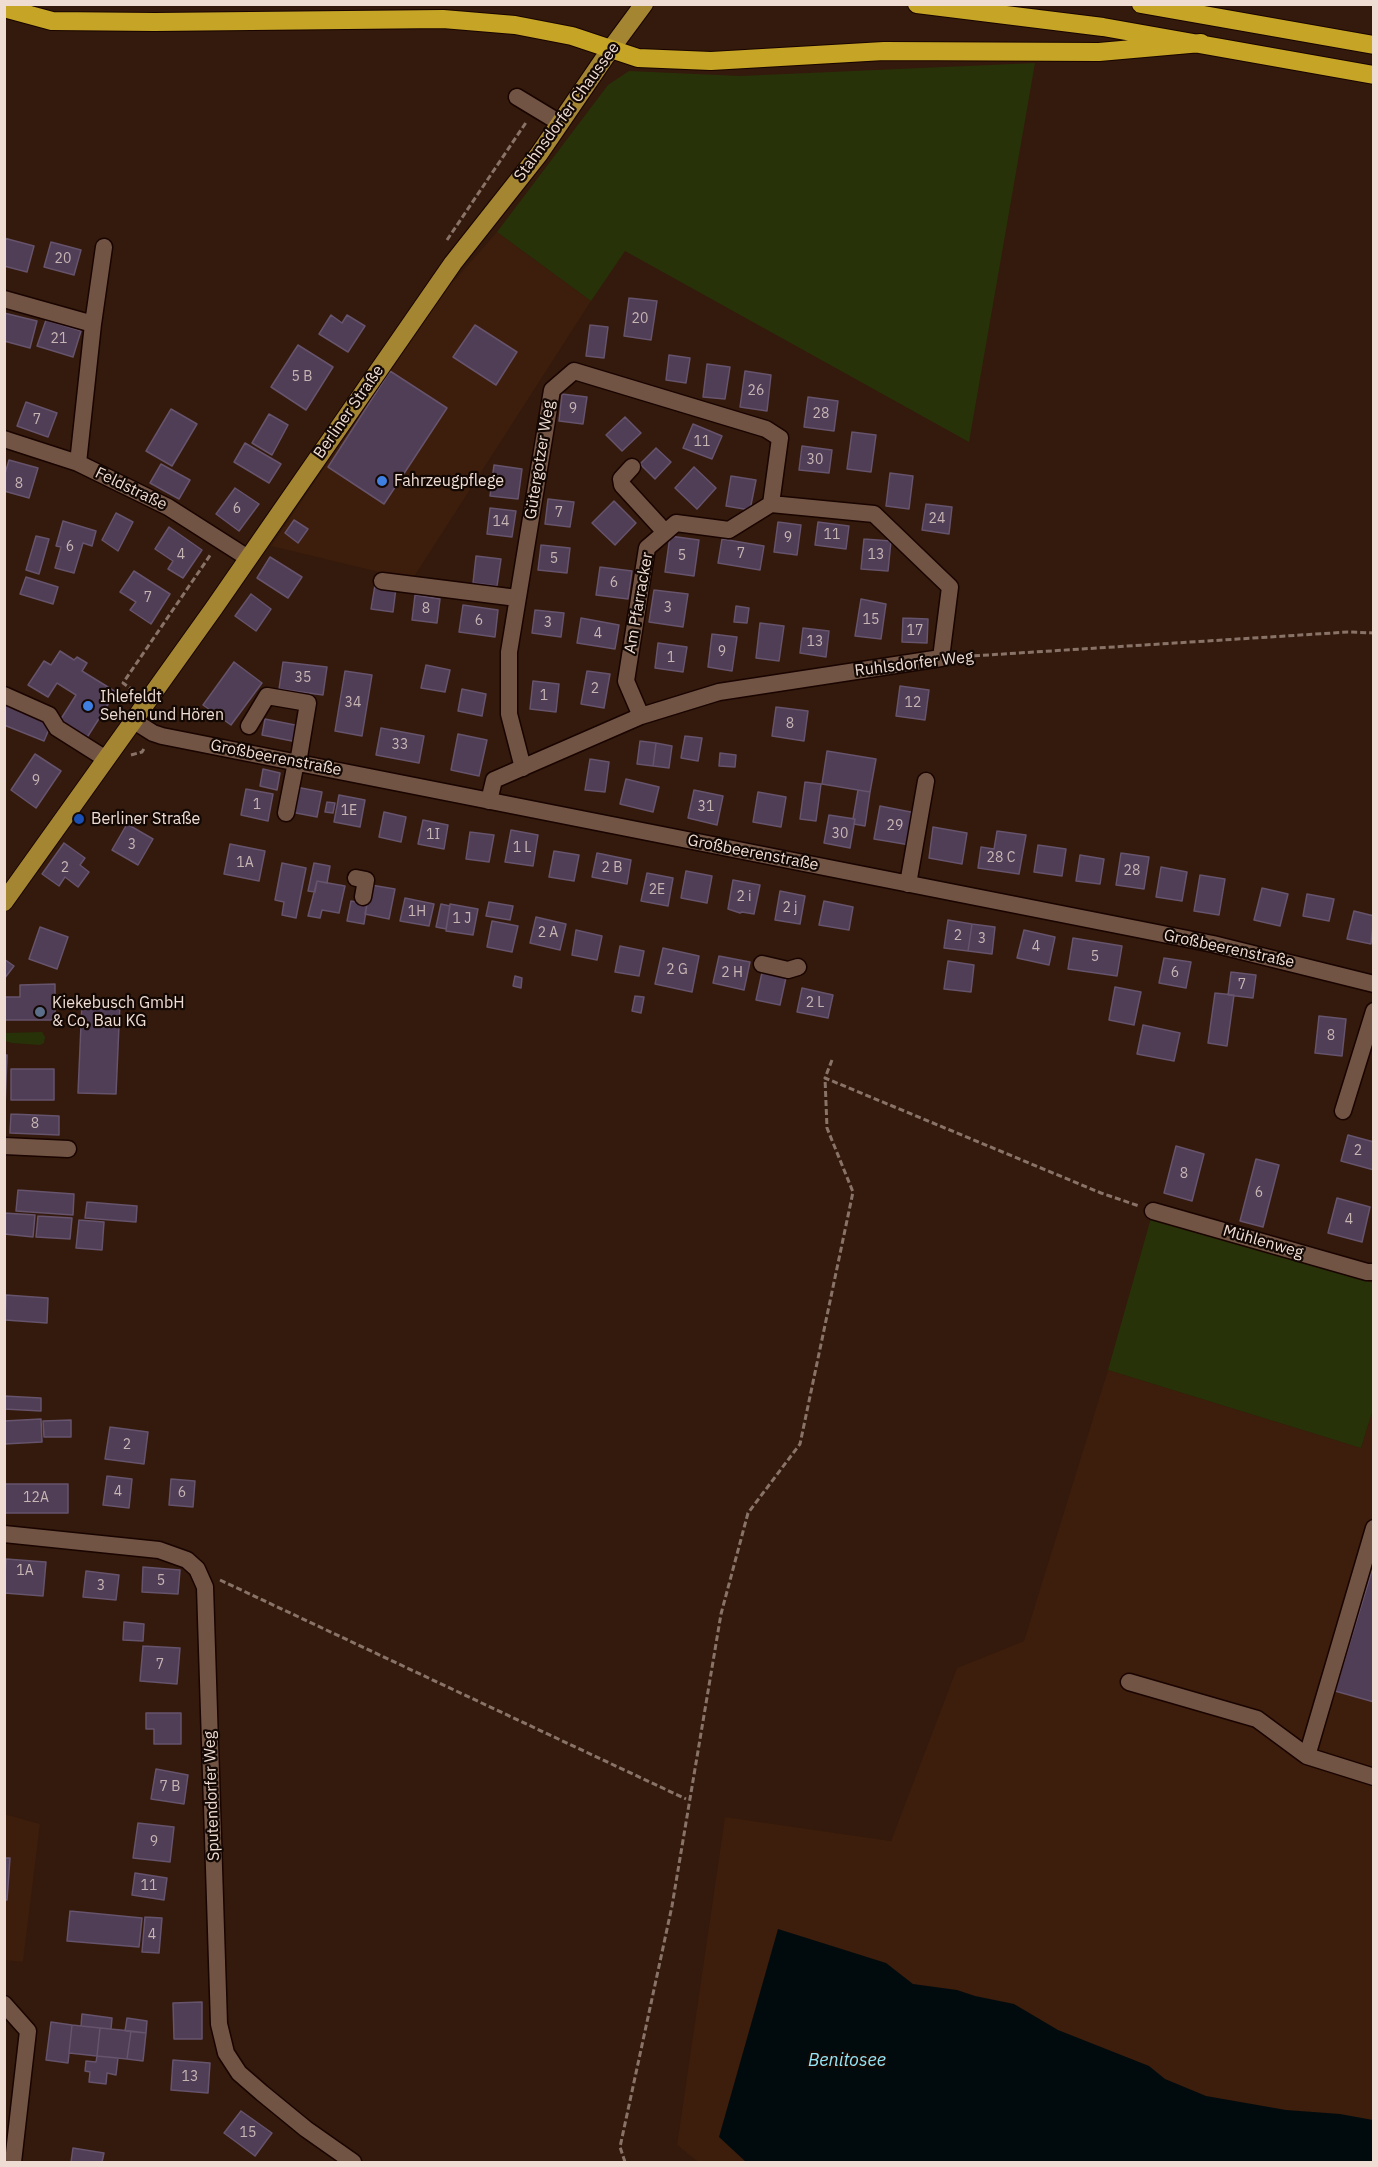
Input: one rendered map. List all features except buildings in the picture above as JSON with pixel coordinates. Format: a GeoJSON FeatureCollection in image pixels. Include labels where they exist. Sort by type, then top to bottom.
{"type":"FeatureCollection","features":[{"type":"Feature","properties":{"kind":"highway"},"geometry":{"type":"LineString","coordinates":[[917,4],[1103,27],[1374,75]]}},
{"type":"Feature","properties":{"kind":"highway"},"geometry":{"type":"LineString","coordinates":[[1141,4],[1374,45]]}},
{"type":"Feature","properties":{"kind":"highway"},"geometry":{"type":"LineString","coordinates":[[4,8],[52,21],[443,19],[515,25],[572,36],[638,58],[711,62],[884,51],[1099,52],[1201,43]]}},
{"type":"Feature","properties":{"kind":"main road","name":"Stahnsdorfer Chaussee"},"geometry":{"type":"LineString","coordinates":[[487,218],[539,154],[644,4]]}},
{"type":"Feature","properties":{"kind":"main road","name":"Berliner Straße"},"geometry":{"type":"LineString","coordinates":[[4,902],[115,759],[134,721],[453,263],[487,218]]}},
{"type":"Feature","properties":{"kind":"street"},"geometry":{"type":"LineString","coordinates":[[517,97],[560,123]]}},
{"type":"Feature","properties":{"kind":"street"},"geometry":{"type":"LineString","coordinates":[[78,463],[104,247]]}},
{"type":"Feature","properties":{"kind":"street"},"geometry":{"type":"LineString","coordinates":[[4,298],[93,324]]}},
{"type":"Feature","properties":{"kind":"street","name":"Gütergotzer Weg"},"geometry":{"type":"LineString","coordinates":[[523,768],[509,714],[508,652],[552,390],[574,371],[766,429],[780,438],[771,504]]}},
{"type":"Feature","properties":{"kind":"street","name":"Feldstraße"},"geometry":{"type":"LineString","coordinates":[[4,439],[78,463],[168,507],[248,558]]}},
{"type":"Feature","properties":{"kind":"street"},"geometry":{"type":"LineString","coordinates":[[632,467],[621,479],[622,484],[665,532]]}},
{"type":"Feature","properties":{"kind":"street"},"geometry":{"type":"LineString","coordinates":[[771,504],[874,514],[950,588],[941,658]]}},
{"type":"Feature","properties":{"kind":"street","name":"Am Pfarracker"},"geometry":{"type":"LineString","coordinates":[[641,716],[626,681],[646,548],[676,523],[729,530],[771,504]]}},
{"type":"Feature","properties":{"kind":"street"},"geometry":{"type":"LineString","coordinates":[[382,581],[518,598]]}},
{"type":"Feature","properties":{"kind":"street","name":"Ruhlsdorfer Weg"},"geometry":{"type":"LineString","coordinates":[[489,801],[494,780],[641,716],[719,692],[941,658]]}},
{"type":"Feature","properties":{"kind":"street"},"geometry":{"type":"LineString","coordinates":[[4,695],[49,715],[57,728],[115,759]]}},
{"type":"Feature","properties":{"kind":"street"},"geometry":{"type":"LineString","coordinates":[[249,726],[267,696],[308,703],[286,813]]}},
{"type":"Feature","properties":{"kind":"street","name":"Großbeerenstraße"},"geometry":{"type":"LineString","coordinates":[[134,721],[162,736],[1213,944],[1374,984]]}},
{"type":"Feature","properties":{"kind":"street"},"geometry":{"type":"LineString","coordinates":[[908,884],[926,780]]}},
{"type":"Feature","properties":{"kind":"street"},"geometry":{"type":"LineString","coordinates":[[356,878],[366,880],[363,897]]}},
{"type":"Feature","properties":{"kind":"street"},"geometry":{"type":"LineString","coordinates":[[762,964],[788,970],[798,968]]}},
{"type":"Feature","properties":{"kind":"street"},"geometry":{"type":"LineString","coordinates":[[1343,1112],[1374,1011]]}},
{"type":"Feature","properties":{"kind":"street"},"geometry":{"type":"LineString","coordinates":[[4,1146],[68,1149]]}},
{"type":"Feature","properties":{"kind":"street","name":"Mühlenweg"},"geometry":{"type":"LineString","coordinates":[[1153,1211],[1367,1272],[1374,1272]]}},
{"type":"Feature","properties":{"kind":"street"},"geometry":{"type":"LineString","coordinates":[[1307,1756],[1374,1528]]}},
{"type":"Feature","properties":{"kind":"street"},"geometry":{"type":"LineString","coordinates":[[4,1534],[159,1550],[187,1560],[197,1569]]}},
{"type":"Feature","properties":{"kind":"street","name":"Sputendorfer Weg"},"geometry":{"type":"LineString","coordinates":[[197,1569],[205,1587],[219,2024],[226,2053],[239,2073],[262,2093],[353,2163]]}},
{"type":"Feature","properties":{"kind":"street"},"geometry":{"type":"LineString","coordinates":[[1129,1682],[1257,1719],[1307,1756],[1374,1777]]}},
{"type":"Feature","properties":{"kind":"street"},"geometry":{"type":"LineString","coordinates":[[4,2004],[28,2031],[12,2106],[13,2163]]}},
{"type":"Feature","properties":{"kind":"path"},"geometry":{"type":"LineString","coordinates":[[446,240],[525,123],[539,110]]}},
{"type":"Feature","properties":{"kind":"path"},"geometry":{"type":"LineString","coordinates":[[134,691],[123,682],[220,541]]}},
{"type":"Feature","properties":{"kind":"path","name":"Ruhlsdorfer Weg"},"geometry":{"type":"LineString","coordinates":[[941,658],[1348,632],[1374,633]]}},
{"type":"Feature","properties":{"kind":"path"},"geometry":{"type":"LineString","coordinates":[[115,759],[142,752]]}},
{"type":"Feature","properties":{"kind":"path"},"geometry":{"type":"LineString","coordinates":[[625,2163],[620,2147],[672,1906],[721,1614],[748,1513],[800,1444],[853,1192],[827,1128],[825,1078],[832,1060]]}},
{"type":"Feature","properties":{"kind":"path"},"geometry":{"type":"LineString","coordinates":[[825,1078],[1101,1192],[1153,1211]]}},
{"type":"Feature","properties":{"kind":"path"},"geometry":{"type":"LineString","coordinates":[[197,1569],[686,1799]]}},
{"type":"Feature","properties":{"kind":"shaded area"},"geometry":{"type":"Polygon","coordinates":[[[497,232],[591,301],[412,580],[271,546],[444,292],[497,232]]]}},
{"type":"Feature","properties":{"kind":"shaded area"},"geometry":{"type":"Polygon","coordinates":[[[1108,1370],[1361,1448],[1373,1409],[1373,2162],[698,2162],[677,2145],[725,1817],[891,1841],[957,1668],[1024,1641],[1108,1370]]]}},
{"type":"Feature","properties":{"kind":"shaded area"},"geometry":{"type":"Polygon","coordinates":[[[4,1814],[40,1824],[23,1962],[5,1960],[4,1814]]]}},
{"type":"Feature","properties":{"kind":"green space"},"geometry":{"type":"Polygon","coordinates":[[[1035,63],[969,442],[625,251],[591,301],[497,232],[608,85],[629,71],[740,76],[1035,63]]]}},
{"type":"Feature","properties":{"kind":"green space"},"geometry":{"type":"Polygon","coordinates":[[[42,1032],[45,1037],[44,1043],[40,1045],[5,1041],[5,1033],[42,1032]]]}},
{"type":"Feature","properties":{"kind":"green space"},"geometry":{"type":"Polygon","coordinates":[[[1153,1211],[1373,1283],[1373,1409],[1361,1448],[1108,1370],[1153,1211]]]}},
{"type":"Feature","properties":{"kind":"water","name":"Benitosee"},"geometry":{"type":"Polygon","coordinates":[[[778,1929],[886,1963],[913,1984],[957,1990],[1014,2004],[1058,2030],[1149,2066],[1165,2079],[1206,2096],[1286,2110],[1340,2114],[1373,2120],[1373,2162],[746,2162],[719,2137],[778,1929]]]}},
{"type":"Feature","properties":{"kind":"place","name":"Fahrzeugpflege"},"geometry":{"type":"Point","coordinates":[382,481]}},
{"type":"Feature","properties":{"kind":"place","name":"Ihlefeldt Sehen und Hören"},"geometry":{"type":"Point","coordinates":[88,706]}},
{"type":"Feature","properties":{"kind":"place","name":"Berliner Straße"},"geometry":{"type":"Point","coordinates":[79,819]}},
{"type":"Feature","properties":{"kind":"place","name":"Kiekebusch GmbH & Co, Bau KG"},"geometry":{"type":"Point","coordinates":[40,1012]}}]}
